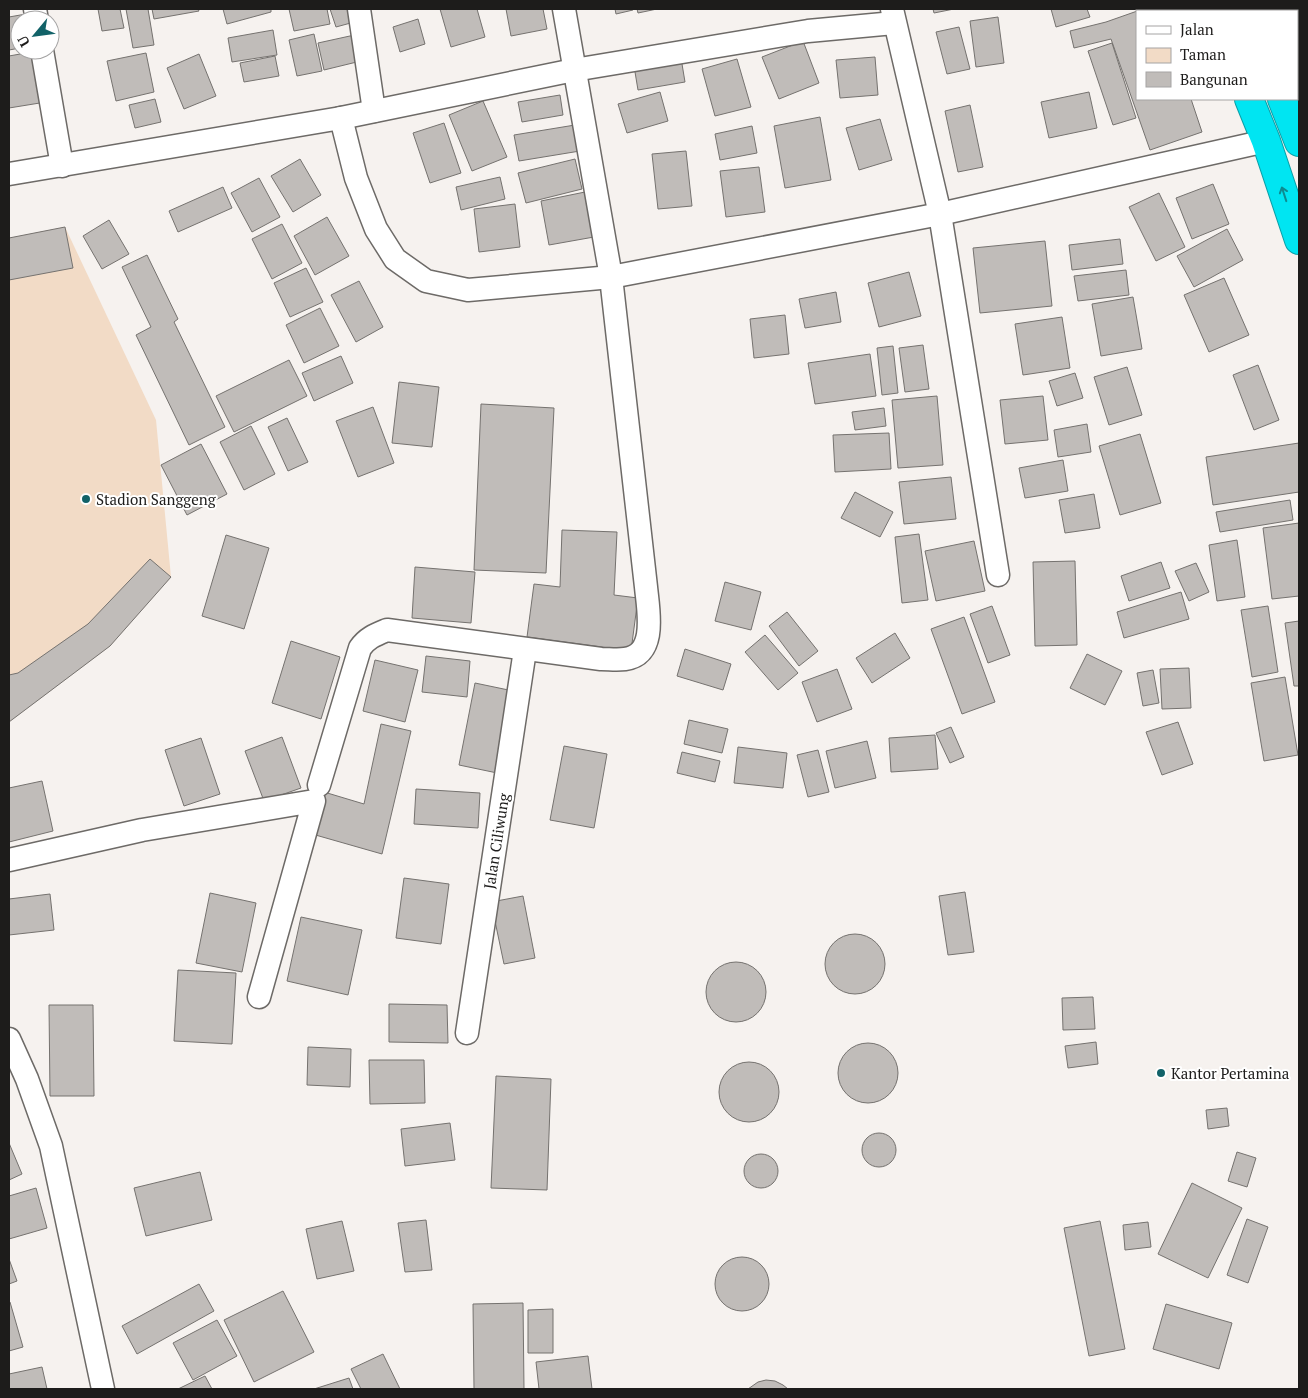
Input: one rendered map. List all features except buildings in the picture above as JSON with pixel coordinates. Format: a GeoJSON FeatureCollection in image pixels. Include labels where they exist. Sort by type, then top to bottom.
{"type":"FeatureCollection","features":[{"type":"Feature","properties":{"kind":"highway"},"geometry":{"type":"LineString","coordinates":[[1249,100],[1266,141],[1299,240]]}},
{"type":"Feature","properties":{"kind":"highway"},"geometry":{"type":"LineString","coordinates":[[1282,100],[1299,142]]}},
{"type":"Feature","properties":{"kind":"street"},"geometry":{"type":"LineString","coordinates":[[359,9],[374,111]]}},
{"type":"Feature","properties":{"kind":"street"},"geometry":{"type":"LineString","coordinates":[[319,785],[360,648],[366,639],[387,630],[525,650],[601,659],[627,659],[636,655],[643,648],[650,628],[611,277],[564,9]]}},
{"type":"Feature","properties":{"kind":"street"},"geometry":{"type":"LineString","coordinates":[[9,174],[342,118],[574,70],[893,16],[940,214],[998,575]]}},
{"type":"Feature","properties":{"kind":"street"},"geometry":{"type":"LineString","coordinates":[[44,60],[62,166]]}},
{"type":"Feature","properties":{"kind":"street"},"geometry":{"type":"LineString","coordinates":[[342,118],[356,178],[376,229],[395,260],[426,281],[468,290],[611,277],[940,214],[1266,141]]}},
{"type":"Feature","properties":{"kind":"street","name":"Jalan Ciliwung"},"geometry":{"type":"LineString","coordinates":[[467,1033],[525,650]]}},
{"type":"Feature","properties":{"kind":"street"},"geometry":{"type":"LineString","coordinates":[[9,860],[142,830],[314,802],[259,997]]}},
{"type":"Feature","properties":{"kind":"street"},"geometry":{"type":"LineString","coordinates":[[9,1038],[27,1080],[51,1146],[103,1389]]}},
{"type":"Feature","properties":{"kind":"green space","name":"Stadion Sanggeng"},"geometry":{"type":"Polygon","coordinates":[[[65,227],[156,420],[171,577],[110,646],[9,722],[9,238],[65,227]]]}},
{"type":"Feature","properties":{"kind":"place","name":"Stadion Sanggeng"},"geometry":{"type":"Point","coordinates":[86,499]}},
{"type":"Feature","properties":{"kind":"place","name":"Kantor Pertamina"},"geometry":{"type":"Point","coordinates":[1161,1073]}}]}
